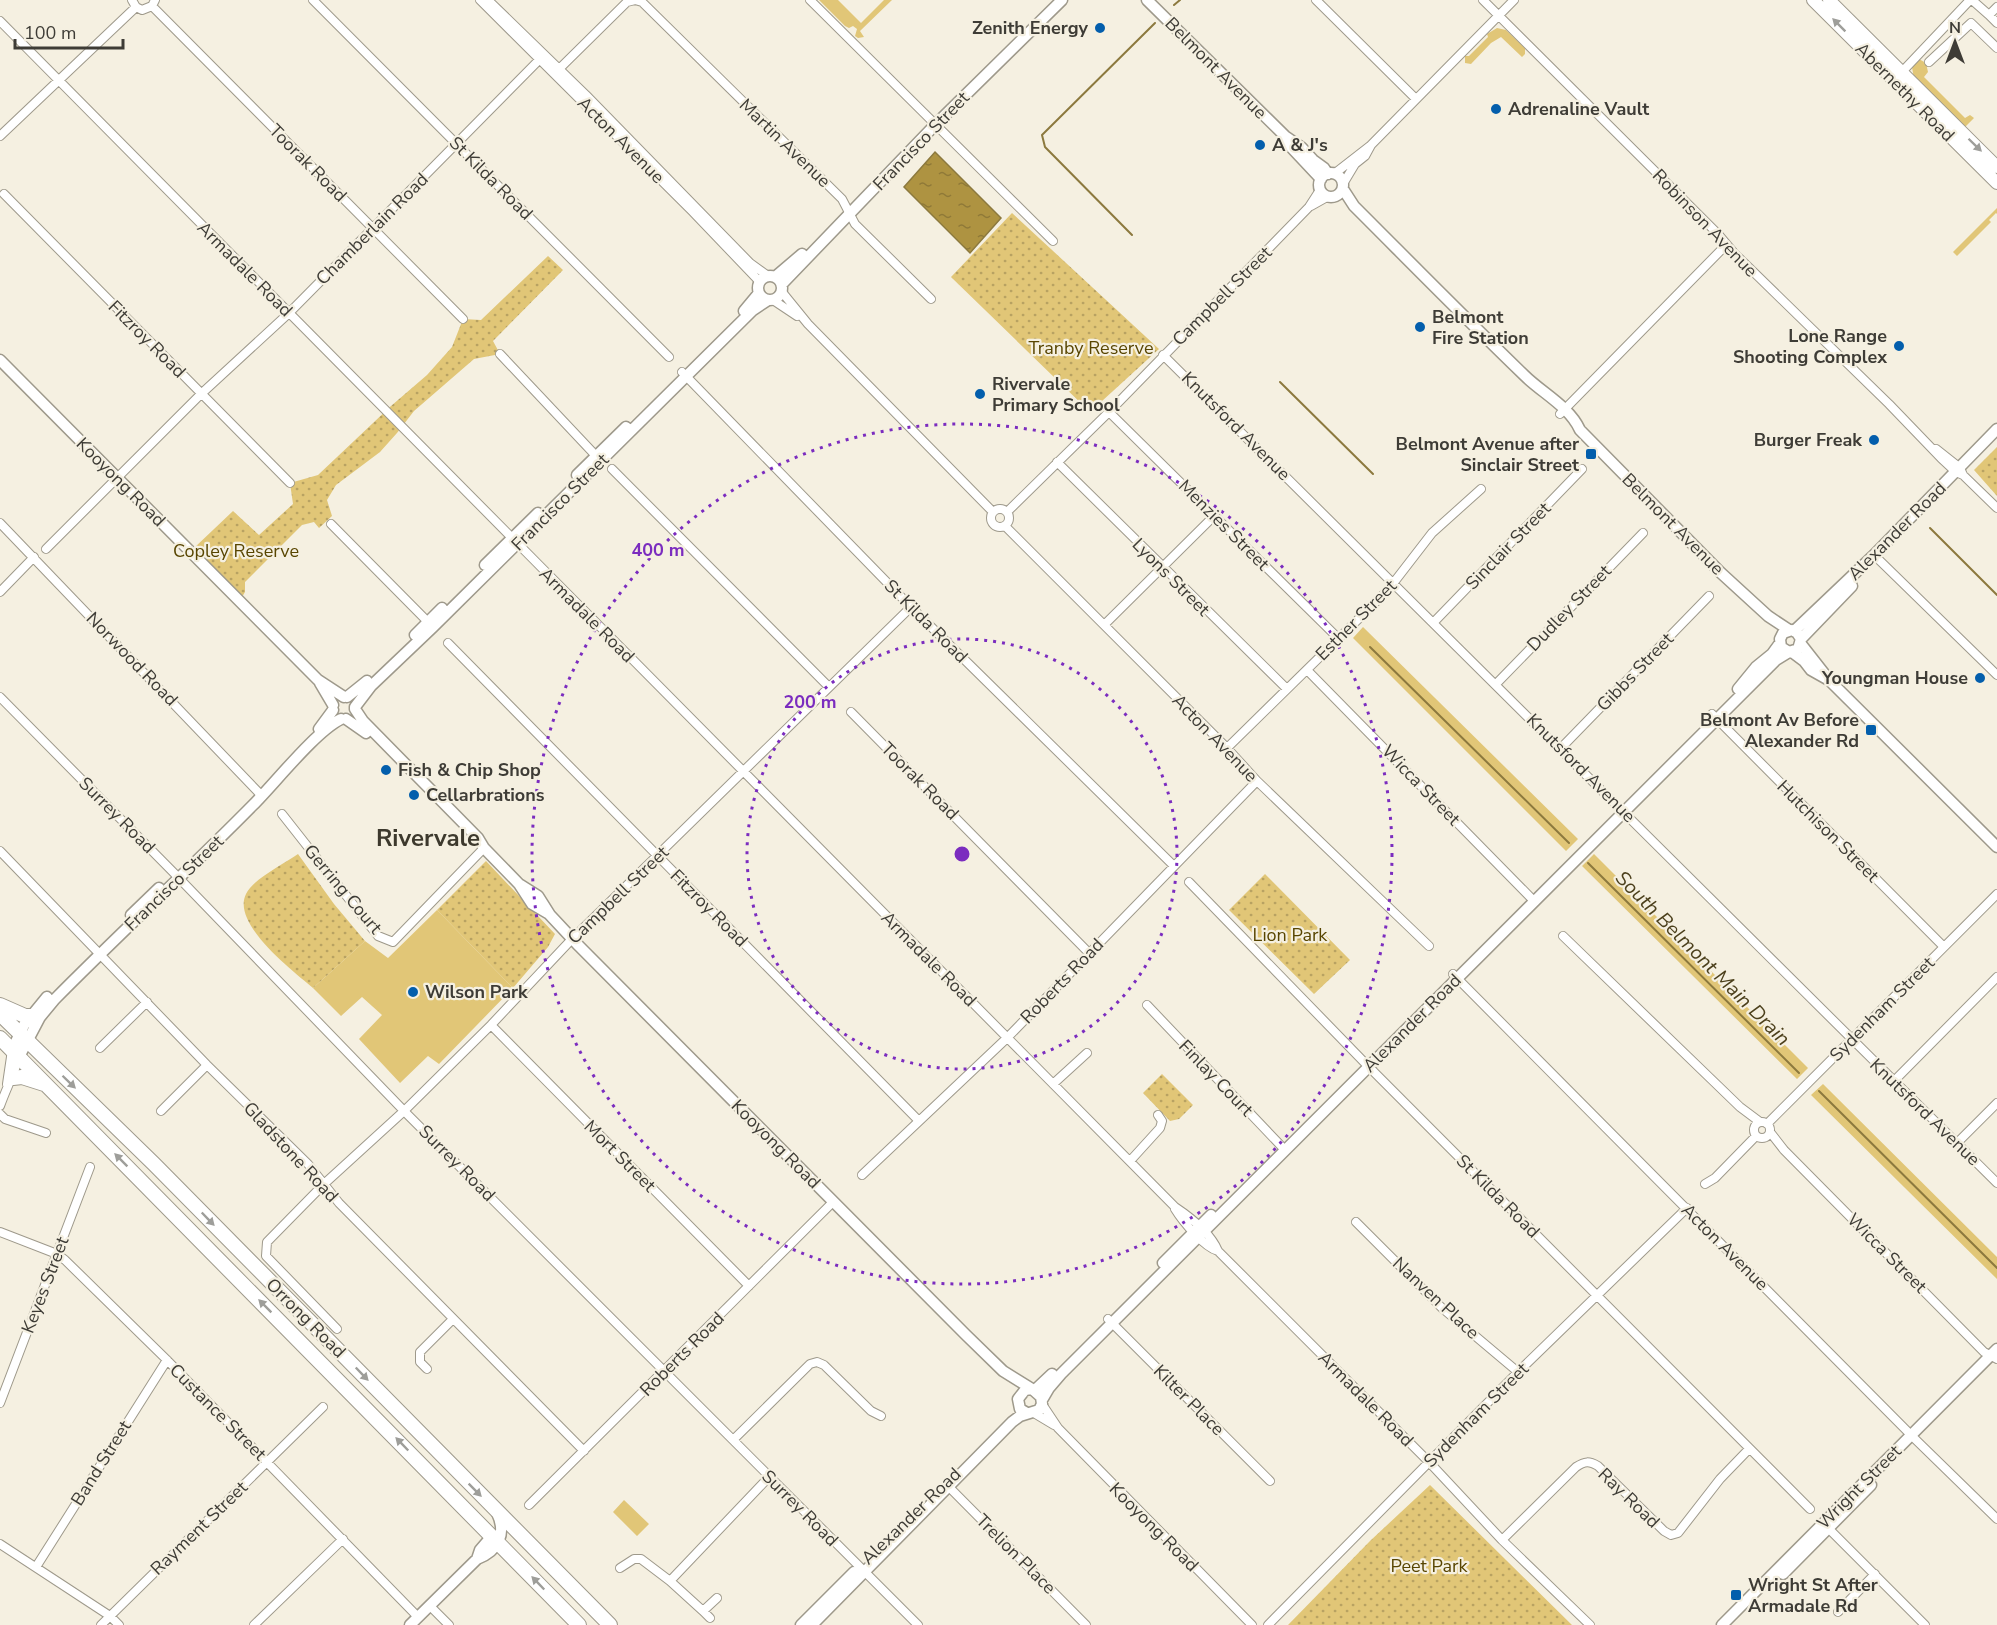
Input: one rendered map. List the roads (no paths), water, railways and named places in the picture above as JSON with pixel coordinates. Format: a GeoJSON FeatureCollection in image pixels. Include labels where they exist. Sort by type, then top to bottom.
{"type":"FeatureCollection","features":[{"type":"Feature","properties":{"kind":"highway"},"geometry":{"type":"LineString","coordinates":[[0,1005],[25,1016],[31,1016]]}},
{"type":"Feature","properties":{"kind":"highway","name":"Orrong Road"},"geometry":{"type":"LineString","coordinates":[[0,1014],[154,1164],[610,1625]]}},
{"type":"Feature","properties":{"kind":"highway","name":"Orrong Road"},"geometry":{"type":"LineString","coordinates":[[0,1038],[579,1625]]}},
{"type":"Feature","properties":{"kind":"highway"},"geometry":{"type":"LineString","coordinates":[[10,1082],[22,1077],[46,1085]]}},
{"type":"Feature","properties":{"kind":"main road","name":"Abernethy Road"},"geometry":{"type":"LineString","coordinates":[[1814,0],[1997,167]]}},
{"type":"Feature","properties":{"kind":"main road","name":"Abernethy Road"},"geometry":{"type":"LineString","coordinates":[[1829,0],[1997,183]]}},
{"type":"Feature","properties":{"kind":"street","name":"St Kilda Road"},"geometry":{"type":"LineString","coordinates":[[313,0],[669,357]]}},
{"type":"Feature","properties":{"kind":"street","name":"Acton Avenue"},"geometry":{"type":"LineString","coordinates":[[480,0],[539,60],[557,71]]}},
{"type":"Feature","properties":{"kind":"street","name":"Acton Avenue"},"geometry":{"type":"LineString","coordinates":[[488,0],[993,512]]}},
{"type":"Feature","properties":{"kind":"street","name":"Martin Avenue"},"geometry":{"type":"LineString","coordinates":[[557,71],[627,3],[635,0],[642,2],[843,199],[855,224],[931,299]]}},
{"type":"Feature","properties":{"kind":"street"},"geometry":{"type":"LineString","coordinates":[[810,0],[1053,241]]}},
{"type":"Feature","properties":{"kind":"street","name":"Francisco Street"},"geometry":{"type":"LineString","coordinates":[[355,708],[371,686],[431,624],[771,288],[1055,0]]}},
{"type":"Feature","properties":{"kind":"street","name":"Francisco Street"},"geometry":{"type":"LineString","coordinates":[[933,124],[1062,0]]}},
{"type":"Feature","properties":{"kind":"street","name":"Belmont Avenue"},"geometry":{"type":"LineString","coordinates":[[1147,0],[1286,137],[1290,146],[1354,206],[1562,412],[1576,422],[1580,430],[1721,573],[1794,641],[1830,681],[1994,840]]}},
{"type":"Feature","properties":{"kind":"street"},"geometry":{"type":"LineString","coordinates":[[1316,0],[1416,99]]}},
{"type":"Feature","properties":{"kind":"street","name":"Robinson Avenue"},"geometry":{"type":"LineString","coordinates":[[1483,0],[1718,234],[1726,245],[1997,508]]}},
{"type":"Feature","properties":{"kind":"street","name":"Campbell Street"},"geometry":{"type":"LineString","coordinates":[[1007,512],[1109,412],[1514,0]]}},
{"type":"Feature","properties":{"kind":"street"},"geometry":{"type":"LineString","coordinates":[[1897,76],[1971,0],[1997,23]]}},
{"type":"Feature","properties":{"kind":"street"},"geometry":{"type":"LineString","coordinates":[[0,136],[134,4],[142,10],[153,3]]}},
{"type":"Feature","properties":{"kind":"street","name":"Toorak Road"},"geometry":{"type":"LineString","coordinates":[[153,3],[463,319]]}},
{"type":"Feature","properties":{"kind":"street"},"geometry":{"type":"LineString","coordinates":[[1989,15],[1997,7]]}},
{"type":"Feature","properties":{"kind":"street"},"geometry":{"type":"LineString","coordinates":[[1959,12],[1997,48]]}},
{"type":"Feature","properties":{"kind":"street","name":"Armadale Road"},"geometry":{"type":"LineString","coordinates":[[0,21],[1130,1161],[1175,1207],[1180,1217],[1215,1244],[1218,1251],[1429,1462],[1502,1540],[1590,1625]]}},
{"type":"Feature","properties":{"kind":"street"},"geometry":{"type":"LineString","coordinates":[[1929,62],[1971,23]]}},
{"type":"Feature","properties":{"kind":"street","name":"Chamberlain Road"},"geometry":{"type":"LineString","coordinates":[[46,549],[201,394],[289,313],[539,60]]}},
{"type":"Feature","properties":{"kind":"street","name":"Campbell Street"},"geometry":{"type":"LineString","coordinates":[[1331,185],[1365,156],[1371,145]]}},
{"type":"Feature","properties":{"kind":"street","name":"Fitzroy Road"},"geometry":{"type":"LineString","coordinates":[[4,194],[290,483]]}},
{"type":"Feature","properties":{"kind":"street"},"geometry":{"type":"LineString","coordinates":[[1562,412],[1726,245]]}},
{"type":"Feature","properties":{"kind":"street"},"geometry":{"type":"LineString","coordinates":[[500,354],[598,458]]}},
{"type":"Feature","properties":{"kind":"street","name":"Knutsford Avenue"},"geometry":{"type":"LineString","coordinates":[[1163,355],[1997,1183]]}},
{"type":"Feature","properties":{"kind":"street","name":"Kooyong Road"},"geometry":{"type":"LineString","coordinates":[[0,360],[318,680],[345,697]]}},
{"type":"Feature","properties":{"kind":"street","name":"St Kilda Road"},"geometry":{"type":"LineString","coordinates":[[684,374],[911,607],[1174,866]]}},
{"type":"Feature","properties":{"kind":"street","name":"Menzies Street"},"geometry":{"type":"LineString","coordinates":[[1109,412],[1338,638]]}},
{"type":"Feature","properties":{"kind":"street","name":"Alexander Road"},"geometry":{"type":"LineString","coordinates":[[1960,472],[1997,429]]}},
{"type":"Feature","properties":{"kind":"street","name":"Alexander Road"},"geometry":{"type":"LineString","coordinates":[[1714,716],[1773,663],[1997,437]]}},
{"type":"Feature","properties":{"kind":"street","name":"Lyons Street"},"geometry":{"type":"LineString","coordinates":[[1057,462],[1162,569],[1287,689]]}},
{"type":"Feature","properties":{"kind":"street","name":"Sinclair Street"},"geometry":{"type":"LineString","coordinates":[[1434,622],[1582,469]]}},
{"type":"Feature","properties":{"kind":"street"},"geometry":{"type":"LineString","coordinates":[[612,470],[829,687]]}},
{"type":"Feature","properties":{"kind":"street","name":"Esther Street"},"geometry":{"type":"LineString","coordinates":[[1227,748],[1395,583],[1432,533],[1481,489]]}},
{"type":"Feature","properties":{"kind":"street"},"geometry":{"type":"LineString","coordinates":[[1002,509],[1007,512],[1009,522],[997,528],[991,521],[993,512],[1002,509]]}},
{"type":"Feature","properties":{"kind":"street"},"geometry":{"type":"LineString","coordinates":[[1104,625],[1214,516]]}},
{"type":"Feature","properties":{"kind":"street","name":"Norwood Road"},"geometry":{"type":"LineString","coordinates":[[0,523],[260,793]]}},
{"type":"Feature","properties":{"kind":"street"},"geometry":{"type":"LineString","coordinates":[[331,524],[431,624]]}},
{"type":"Feature","properties":{"kind":"street","name":"Acton Avenue"},"geometry":{"type":"LineString","coordinates":[[1005,526],[1227,748],[1257,781],[1429,946]]}},
{"type":"Feature","properties":{"kind":"street","name":"Dudley Street"},"geometry":{"type":"LineString","coordinates":[[1496,684],[1643,533]]}},
{"type":"Feature","properties":{"kind":"street"},"geometry":{"type":"LineString","coordinates":[[0,592],[34,556]]}},
{"type":"Feature","properties":{"kind":"street"},"geometry":{"type":"LineString","coordinates":[[1876,557],[1997,675]]}},
{"type":"Feature","properties":{"kind":"street","name":"Gibbs Street"},"geometry":{"type":"LineString","coordinates":[[1561,748],[1708,596]]}},
{"type":"Feature","properties":{"kind":"street","name":"Campbell Street"},"geometry":{"type":"LineString","coordinates":[[337,1329],[266,1256],[267,1242],[324,1184],[405,1111],[572,939],[911,607]]}},
{"type":"Feature","properties":{"kind":"street","name":"Belmont Avenue"},"geometry":{"type":"LineString","coordinates":[[1768,616],[1783,649],[1794,641]]}},
{"type":"Feature","properties":{"kind":"street","name":"Francisco Street"},"geometry":{"type":"LineString","coordinates":[[345,697],[361,687],[431,624]]}},
{"type":"Feature","properties":{"kind":"street","name":"Alexander Road"},"geometry":{"type":"LineString","coordinates":[[1042,1402],[1054,1381],[1110,1321],[1714,716],[1756,667],[1772,654],[1783,633],[1794,641]]}},
{"type":"Feature","properties":{"kind":"street","name":"Fitzroy Road"},"geometry":{"type":"LineString","coordinates":[[448,643],[919,1120]]}},
{"type":"Feature","properties":{"kind":"street","name":"Wicca Street"},"geometry":{"type":"LineString","coordinates":[[1307,670],[1532,899]]}},
{"type":"Feature","properties":{"kind":"street","name":"Kooyong Road"},"geometry":{"type":"LineString","coordinates":[[318,680],[333,708]]}},
{"type":"Feature","properties":{"kind":"street","name":"Surrey Road"},"geometry":{"type":"LineString","coordinates":[[0,697],[177,875],[405,1111],[918,1625]]}},
{"type":"Feature","properties":{"kind":"street"},"geometry":{"type":"LineString","coordinates":[[345,697],[352,701],[355,708],[353,715],[344,719],[336,716],[333,708],[337,699],[345,697]]}},
{"type":"Feature","properties":{"kind":"street","name":"Francisco Street"},"geometry":{"type":"LineString","coordinates":[[260,793],[324,724],[333,708]]}},
{"type":"Feature","properties":{"kind":"street","name":"Kooyong Road"},"geometry":{"type":"LineString","coordinates":[[355,708],[363,721],[519,884],[538,896],[550,915],[572,939],[833,1202],[1003,1371],[1033,1390]]}},
{"type":"Feature","properties":{"kind":"street","name":"Toorak Road"},"geometry":{"type":"LineString","coordinates":[[851,712],[1089,953]]}},
{"type":"Feature","properties":{"kind":"street","name":"Hutchison Street"},"geometry":{"type":"LineString","coordinates":[[1714,716],[1944,947]]}},
{"type":"Feature","properties":{"kind":"street","name":"Francisco Street"},"geometry":{"type":"LineString","coordinates":[[16,1054],[31,1016],[260,793],[335,722],[344,719]]}},
{"type":"Feature","properties":{"kind":"street","name":"Kooyong Road"},"geometry":{"type":"LineString","coordinates":[[344,719],[365,732],[473,843],[484,848]]}},
{"type":"Feature","properties":{"kind":"street","name":"Roberts Road"},"geometry":{"type":"LineString","coordinates":[[862,1175],[1007,1038],[1257,781]]}},
{"type":"Feature","properties":{"kind":"street","name":"Gerring Court"},"geometry":{"type":"LineString","coordinates":[[282,814],[378,936],[393,942],[484,848]]}},
{"type":"Feature","properties":{"kind":"street","name":"Gladstone Road"},"geometry":{"type":"LineString","coordinates":[[0,851],[207,1065],[308,1164],[339,1203],[584,1451]]}},
{"type":"Feature","properties":{"kind":"street","name":"St Kilda Road"},"geometry":{"type":"LineString","coordinates":[[1189,882],[1366,1064],[1810,1509]]}},
{"type":"Feature","properties":{"kind":"street","name":"Sydenham Street"},"geometry":{"type":"LineString","coordinates":[[1755,1132],[1766,1129],[1997,894]]}},
{"type":"Feature","properties":{"kind":"street","name":"Wicca Street"},"geometry":{"type":"LineString","coordinates":[[1563,936],[1740,1107],[1766,1129],[1976,1344],[1995,1355]]}},
{"type":"Feature","properties":{"kind":"street","name":"Francisco Street"},"geometry":{"type":"LineString","coordinates":[[23,1038],[47,1007],[98,951]]}},
{"type":"Feature","properties":{"kind":"street","name":"Acton Avenue"},"geometry":{"type":"LineString","coordinates":[[1455,976],[1997,1519]]}},
{"type":"Feature","properties":{"kind":"street"},"geometry":{"type":"LineString","coordinates":[[1894,1082],[1997,977]]}},
{"type":"Feature","properties":{"kind":"street"},"geometry":{"type":"LineString","coordinates":[[100,1048],[147,1002]]}},
{"type":"Feature","properties":{"kind":"street","name":"Finlay Court"},"geometry":{"type":"LineString","coordinates":[[1147,1005],[1283,1148]]}},
{"type":"Feature","properties":{"kind":"street","name":"Mort Street"},"geometry":{"type":"LineString","coordinates":[[491,1025],[749,1286]]}},
{"type":"Feature","properties":{"kind":"street"},"geometry":{"type":"LineString","coordinates":[[1053,1084],[1087,1053]]}},
{"type":"Feature","properties":{"kind":"street"},"geometry":{"type":"LineString","coordinates":[[0,1106],[10,1082],[7,1077],[16,1054]]}},
{"type":"Feature","properties":{"kind":"street"},"geometry":{"type":"LineString","coordinates":[[161,1111],[207,1065]]}},
{"type":"Feature","properties":{"kind":"street"},"geometry":{"type":"LineString","coordinates":[[1957,1143],[1997,1103]]}},
{"type":"Feature","properties":{"kind":"street","name":"Wicca Street"},"geometry":{"type":"LineString","coordinates":[[1740,1107],[1755,1132]]}},
{"type":"Feature","properties":{"kind":"street"},"geometry":{"type":"LineString","coordinates":[[0,1114],[5,1119],[46,1133]]}},
{"type":"Feature","properties":{"kind":"street"},"geometry":{"type":"LineString","coordinates":[[1130,1161],[1160,1128],[1162,1121],[1158,1115]]}},
{"type":"Feature","properties":{"kind":"street"},"geometry":{"type":"LineString","coordinates":[[1705,1184],[1715,1178],[1755,1132],[1760,1138],[1766,1129]]}},
{"type":"Feature","properties":{"kind":"street","name":"Keyes Street"},"geometry":{"type":"LineString","coordinates":[[0,1403],[90,1167]]}},
{"type":"Feature","properties":{"kind":"street","name":"Roberts Road"},"geometry":{"type":"LineString","coordinates":[[530,1505],[833,1202]]}},
{"type":"Feature","properties":{"kind":"street","name":"Sydenham Street"},"geometry":{"type":"LineString","coordinates":[[1268,1625],[1518,1372],[1686,1208]]}},
{"type":"Feature","properties":{"kind":"street","name":"Nanven Place"},"geometry":{"type":"LineString","coordinates":[[1356,1222],[1442,1308],[1518,1372]]}},
{"type":"Feature","properties":{"kind":"street","name":"Custance Street"},"geometry":{"type":"LineString","coordinates":[[0,1232],[57,1254],[167,1359],[343,1539],[414,1621]]}},
{"type":"Feature","properties":{"kind":"street"},"geometry":{"type":"LineString","coordinates":[[427,1369],[420,1362],[420,1352],[453,1319]]}},
{"type":"Feature","properties":{"kind":"street","name":"Alexander Road"},"geometry":{"type":"LineString","coordinates":[[1033,1390],[1110,1321]]}},
{"type":"Feature","properties":{"kind":"street","name":"Kilter Place"},"geometry":{"type":"LineString","coordinates":[[1110,1321],[1270,1481]]}},
{"type":"Feature","properties":{"kind":"street","name":"Wright Street"},"geometry":{"type":"LineString","coordinates":[[1731,1625],[1995,1355]]}},
{"type":"Feature","properties":{"kind":"street","name":"Band Street"},"geometry":{"type":"LineString","coordinates":[[36,1566],[167,1359]]}},
{"type":"Feature","properties":{"kind":"street"},"geometry":{"type":"LineString","coordinates":[[733,1440],[810,1364],[817,1362],[824,1365],[871,1411],[881,1416]]}},
{"type":"Feature","properties":{"kind":"street","name":"Kooyong Road"},"geometry":{"type":"LineString","coordinates":[[1003,1371],[1019,1400]]}},
{"type":"Feature","properties":{"kind":"street"},"geometry":{"type":"LineString","coordinates":[[1025,1390],[1033,1390],[1040,1394],[1042,1402],[1039,1410],[1031,1413],[1022,1411],[1019,1400],[1025,1390]]}},
{"type":"Feature","properties":{"kind":"street","name":"Alexander Road"},"geometry":{"type":"LineString","coordinates":[[947,1485],[1013,1415],[1019,1400]]}},
{"type":"Feature","properties":{"kind":"street","name":"Kooyong Road"},"geometry":{"type":"LineString","coordinates":[[1042,1402],[1058,1428],[1252,1625]]}},
{"type":"Feature","properties":{"kind":"street","name":"Rayment Street"},"geometry":{"type":"LineString","coordinates":[[101,1625],[323,1407]]}},
{"type":"Feature","properties":{"kind":"street","name":"Kooyong Road"},"geometry":{"type":"LineString","coordinates":[[1031,1413],[1058,1428]]}},
{"type":"Feature","properties":{"kind":"street","name":"Alexander Road"},"geometry":{"type":"LineString","coordinates":[[801,1625],[861,1570],[1012,1422],[1031,1413]]}},
{"type":"Feature","properties":{"kind":"street","name":"Ray Road"},"geometry":{"type":"LineString","coordinates":[[1502,1540],[1583,1462],[1591,1462],[1598,1466],[1664,1531],[1671,1535],[1678,1533],[1720,1479],[1749,1449]]}},
{"type":"Feature","properties":{"kind":"street"},"geometry":{"type":"LineString","coordinates":[[670,1581],[770,1477]]}},
{"type":"Feature","properties":{"kind":"street","name":"Trelion Place"},"geometry":{"type":"LineString","coordinates":[[947,1485],[1086,1625]]}},
{"type":"Feature","properties":{"kind":"street"},"geometry":{"type":"LineString","coordinates":[[414,1621],[477,1559],[485,1556],[502,1533],[494,1509]]}},
{"type":"Feature","properties":{"kind":"street"},"geometry":{"type":"LineString","coordinates":[[1826,1526],[1925,1625]]}},
{"type":"Feature","properties":{"kind":"street","name":"Wright Street"},"geometry":{"type":"LineString","coordinates":[[1722,1625],[1826,1526]]}},
{"type":"Feature","properties":{"kind":"street"},"geometry":{"type":"LineString","coordinates":[[254,1625],[343,1539]]}},
{"type":"Feature","properties":{"kind":"street"},"geometry":{"type":"LineString","coordinates":[[0,1544],[110,1616],[119,1625]]}},
{"type":"Feature","properties":{"kind":"street"},"geometry":{"type":"LineString","coordinates":[[620,1568],[634,1559],[641,1559],[670,1581],[710,1618]]}},
{"type":"Feature","properties":{"kind":"street","name":"Alexander Road"},"geometry":{"type":"LineString","coordinates":[[812,1625],[861,1570]]}},
{"type":"Feature","properties":{"kind":"street"},"geometry":{"type":"LineString","coordinates":[[1838,1612],[1875,1574]]}},
{"type":"Feature","properties":{"kind":"street"},"geometry":{"type":"LineString","coordinates":[[703,1611],[717,1598]]}},
{"type":"Feature","properties":{"kind":"street"},"geometry":{"type":"LineString","coordinates":[[430,1606],[449,1625]]}},
{"type":"Feature","properties":{"kind":"water"},"geometry":{"type":"Polygon","coordinates":[[[935,152],[1001,218],[970,253],[904,187],[935,152]]]}},
{"type":"Feature","properties":{"kind":"waterway"},"geometry":{"type":"LineString","coordinates":[[1174,5],[1180,0]]}},
{"type":"Feature","properties":{"kind":"waterway","name":"South Belmont Main Drain"},"geometry":{"type":"LineString","coordinates":[[1132,235],[1045,147],[1042,135],[1155,23]]}},
{"type":"Feature","properties":{"kind":"waterway","name":"South Belmont Main Drain"},"geometry":{"type":"LineString","coordinates":[[1280,382],[1373,474]]}},
{"type":"Feature","properties":{"kind":"waterway"},"geometry":{"type":"LineString","coordinates":[[1930,528],[1997,595]]}},
{"type":"Feature","properties":{"kind":"waterway","name":"South Belmont Main Drain"},"geometry":{"type":"LineString","coordinates":[[1370,647],[1569,843]]}},
{"type":"Feature","properties":{"kind":"waterway","name":"South Belmont Main Drain"},"geometry":{"type":"LineString","coordinates":[[1588,863],[1799,1073]]}},
{"type":"Feature","properties":{"kind":"waterway","name":"South Belmont Main Drain"},"geometry":{"type":"LineString","coordinates":[[1819,1091],[1997,1268]]}},
{"type":"Feature","properties":{"kind":"place","name":"Zenith Energy"},"geometry":{"type":"Point","coordinates":[1100,28]}},
{"type":"Feature","properties":{"kind":"place","name":"Adrenaline Vault"},"geometry":{"type":"Point","coordinates":[1496,109]}},
{"type":"Feature","properties":{"kind":"place","name":"A & J's"},"geometry":{"type":"Point","coordinates":[1260,145]}},
{"type":"Feature","properties":{"kind":"place","name":"Belmont Fire Station"},"geometry":{"type":"Point","coordinates":[1420,327]}},
{"type":"Feature","properties":{"kind":"place","name":"Lone Range Shooting Complex"},"geometry":{"type":"Point","coordinates":[1899,346]}},
{"type":"Feature","properties":{"kind":"place","name":"Rivervale Primary School"},"geometry":{"type":"Point","coordinates":[980,394]}},
{"type":"Feature","properties":{"kind":"place","name":"Burger Freak"},"geometry":{"type":"Point","coordinates":[1874,440]}},
{"type":"Feature","properties":{"kind":"place","name":"Belmont Avenue after Sinclair Street"},"geometry":{"type":"Point","coordinates":[1591,454]}},
{"type":"Feature","properties":{"kind":"place","name":"Youngman House"},"geometry":{"type":"Point","coordinates":[1980,678]}},
{"type":"Feature","properties":{"kind":"place","name":"Belmont Av Before Alexander Rd"},"geometry":{"type":"Point","coordinates":[1871,730]}},
{"type":"Feature","properties":{"kind":"place","name":"Fish & Chip Shop"},"geometry":{"type":"Point","coordinates":[386,770]}},
{"type":"Feature","properties":{"kind":"place","name":"Cellarbrations"},"geometry":{"type":"Point","coordinates":[414,795]}},
{"type":"Feature","properties":{"kind":"place","name":"Wilson Park"},"geometry":{"type":"Point","coordinates":[413,992]}},
{"type":"Feature","properties":{"kind":"place","name":"Wright St After Armadale Rd"},"geometry":{"type":"Point","coordinates":[1736,1595]}},
{"type":"Feature","properties":{"kind":"district","name":"Rivervale"},"geometry":{"type":"Point","coordinates":[428,838]}},
{"type":"Feature","properties":{"kind":"park label","name":"Tranby Reserve"},"geometry":{"type":"Point","coordinates":[1091,348]}},
{"type":"Feature","properties":{"kind":"park label","name":"Copley Reserve"},"geometry":{"type":"Point","coordinates":[236,551]}},
{"type":"Feature","properties":{"kind":"park label","name":"Lion Park"},"geometry":{"type":"Point","coordinates":[1290,935]}},
{"type":"Feature","properties":{"kind":"park label","name":"Peet Park"},"geometry":{"type":"Point","coordinates":[1429,1566]}}]}
